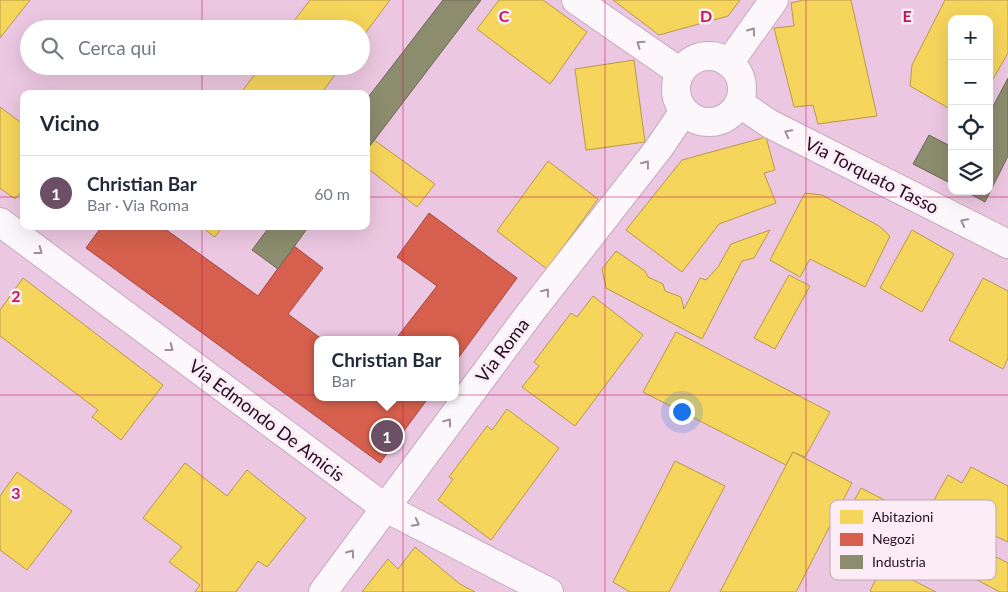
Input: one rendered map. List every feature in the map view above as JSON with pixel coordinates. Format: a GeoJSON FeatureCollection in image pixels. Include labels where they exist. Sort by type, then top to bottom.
{"type":"FeatureCollection","features":[{"type":"Feature","properties":{"kind":"street"},"geometry":{"type":"LineString","coordinates":[[576,0],[680,72]]}},
{"type":"Feature","properties":{"kind":"street"},"geometry":{"type":"LineString","coordinates":[[729,62],[774,0]]}},
{"type":"Feature","properties":{"kind":"street"},"geometry":{"type":"LineString","coordinates":[[702,57],[716,57],[729,62],[738,73],[742,86],[739,103],[734,112],[709,123],[695,120],[684,111],[677,99],[676,85],[680,72],[690,62],[702,57]]}},
{"type":"Feature","properties":{"kind":"street","name":"Via Torquato Tasso"},"geometry":{"type":"LineString","coordinates":[[739,103],[770,124],[1008,244]]}},
{"type":"Feature","properties":{"kind":"street","name":"Via Roma"},"geometry":{"type":"LineString","coordinates":[[323,592],[384,507],[530,313],[659,148],[684,111]]}},
{"type":"Feature","properties":{"kind":"street","name":"Via Edmondo De Amicis"},"geometry":{"type":"LineString","coordinates":[[0,222],[384,507],[549,592]]}},
{"type":"Feature","properties":{"kind":"building: Abitazioni"},"geometry":{"type":"Polygon","coordinates":[[[0,0],[30,0],[0,38],[0,0]]]}},
{"type":"Feature","properties":{"kind":"building: Abitazioni"},"geometry":{"type":"Polygon","coordinates":[[[310,0],[390,0],[370,27],[370,20],[295,20],[310,0]]]}},
{"type":"Feature","properties":{"kind":"building: Abitazioni"},"geometry":{"type":"Polygon","coordinates":[[[499,0],[543,0],[587,32],[550,84],[477,29],[499,0]]]}},
{"type":"Feature","properties":{"kind":"building: Abitazioni"},"geometry":{"type":"Polygon","coordinates":[[[613,0],[740,0],[728,16],[659,35],[613,0]]]}},
{"type":"Feature","properties":{"kind":"building: Abitazioni"},"geometry":{"type":"Polygon","coordinates":[[[803,0],[851,0],[877,116],[818,124],[813,105],[794,107],[774,28],[794,26],[791,3],[803,0]]]}},
{"type":"Feature","properties":{"kind":"building: Abitazioni"},"geometry":{"type":"Polygon","coordinates":[[[945,0],[1008,0],[1008,53],[993,79],[993,15],[948,15],[948,108],[910,86],[912,65],[945,0]]]}},
{"type":"Feature","properties":{"kind":"building: Abitazioni"},"geometry":{"type":"Polygon","coordinates":[[[634,60],[645,142],[586,150],[575,69],[634,60]]]}},
{"type":"Feature","properties":{"kind":"building: Abitazioni"},"geometry":{"type":"Polygon","coordinates":[[[254,75],[335,75],[324,90],[243,90],[254,75]]]}},
{"type":"Feature","properties":{"kind":"building: Abitazioni"},"geometry":{"type":"Polygon","coordinates":[[[0,107],[20,122],[20,193],[15,199],[0,188],[0,107]]]}},
{"type":"Feature","properties":{"kind":"building: Abitazioni"},"geometry":{"type":"Polygon","coordinates":[[[766,137],[775,170],[764,173],[776,203],[719,224],[682,272],[626,230],[682,160],[766,137]]]}},
{"type":"Feature","properties":{"kind":"building: Abitazioni"},"geometry":{"type":"Polygon","coordinates":[[[374,140],[435,184],[417,207],[370,170],[370,146],[374,140]]]}},
{"type":"Feature","properties":{"kind":"building: Abitazioni"},"geometry":{"type":"Polygon","coordinates":[[[548,161],[598,199],[547,269],[497,231],[548,161]]]}},
{"type":"Feature","properties":{"kind":"building: Abitazioni"},"geometry":{"type":"Polygon","coordinates":[[[805,193],[822,195],[879,226],[890,236],[865,287],[810,259],[800,277],[770,260],[805,193]]]}},
{"type":"Feature","properties":{"kind":"building: Abitazioni"},"geometry":{"type":"Polygon","coordinates":[[[205,230],[220,230],[215,237],[205,230]]]}},
{"type":"Feature","properties":{"kind":"building: Abitazioni"},"geometry":{"type":"Polygon","coordinates":[[[770,230],[754,258],[742,261],[702,339],[606,288],[602,269],[616,251],[645,271],[648,277],[663,284],[665,291],[681,297],[684,309],[700,278],[706,280],[718,267],[731,244],[770,230]]]}},
{"type":"Feature","properties":{"kind":"building: Abitazioni"},"geometry":{"type":"Polygon","coordinates":[[[912,230],[954,254],[922,312],[880,288],[912,230]]]}},
{"type":"Feature","properties":{"kind":"building: Abitazioni"},"geometry":{"type":"Polygon","coordinates":[[[789,275],[810,286],[775,349],[754,338],[789,275]]]}},
{"type":"Feature","properties":{"kind":"building: Abitazioni"},"geometry":{"type":"Polygon","coordinates":[[[23,278],[163,385],[121,440],[92,417],[98,410],[0,336],[0,310],[23,278]]]}},
{"type":"Feature","properties":{"kind":"building: Abitazioni"},"geometry":{"type":"Polygon","coordinates":[[[983,278],[1008,291],[1008,358],[1003,369],[949,340],[983,278]]]}},
{"type":"Feature","properties":{"kind":"building: Abitazioni"},"geometry":{"type":"Polygon","coordinates":[[[593,296],[643,335],[575,426],[522,387],[539,366],[534,362],[571,313],[577,317],[593,296]]]}},
{"type":"Feature","properties":{"kind":"building: Abitazioni"},"geometry":{"type":"Polygon","coordinates":[[[676,332],[830,412],[805,457],[793,452],[786,465],[643,392],[676,332]]]}},
{"type":"Feature","properties":{"kind":"building: Abitazioni"},"geometry":{"type":"Polygon","coordinates":[[[507,409],[559,448],[491,540],[438,500],[453,479],[449,477],[487,426],[492,430],[507,409]]]}},
{"type":"Feature","properties":{"kind":"building: Abitazioni"},"geometry":{"type":"Polygon","coordinates":[[[793,452],[852,483],[843,500],[830,500],[830,526],[796,592],[720,592],[793,452]]]}},
{"type":"Feature","properties":{"kind":"building: Abitazioni"},"geometry":{"type":"Polygon","coordinates":[[[675,461],[725,486],[669,592],[630,592],[613,582],[675,461]]]}},
{"type":"Feature","properties":{"kind":"building: Abitazioni"},"geometry":{"type":"Polygon","coordinates":[[[185,463],[227,496],[247,470],[306,518],[267,567],[258,561],[236,592],[195,592],[200,585],[169,562],[182,547],[143,518],[185,463]]]}},
{"type":"Feature","properties":{"kind":"building: Abitazioni"},"geometry":{"type":"Polygon","coordinates":[[[971,467],[1008,486],[1008,542],[996,536],[996,500],[934,500],[948,475],[962,483],[971,467]]]}},
{"type":"Feature","properties":{"kind":"building: Abitazioni"},"geometry":{"type":"Polygon","coordinates":[[[17,472],[72,511],[27,570],[0,550],[0,496],[17,472]]]}},
{"type":"Feature","properties":{"kind":"building: Abitazioni"},"geometry":{"type":"Polygon","coordinates":[[[861,488],[885,500],[854,500],[861,488]]]}},
{"type":"Feature","properties":{"kind":"building: Abitazioni"},"geometry":{"type":"Polygon","coordinates":[[[415,547],[460,584],[475,592],[362,592],[388,559],[398,569],[415,547]]]}},
{"type":"Feature","properties":{"kind":"building: Abitazioni"},"geometry":{"type":"Polygon","coordinates":[[[996,557],[1008,563],[1008,592],[1000,592],[977,580],[996,580],[996,557]]]}},
{"type":"Feature","properties":{"kind":"building: Abitazioni"},"geometry":{"type":"Polygon","coordinates":[[[876,580],[912,580],[936,592],[872,592],[870,591],[876,580]]]}},
{"type":"Feature","properties":{"kind":"building: Negozi"},"geometry":{"type":"Polygon","coordinates":[[[429,213],[517,278],[459,357],[459,336],[398,336],[437,286],[397,257],[429,213]]]}},
{"type":"Feature","properties":{"kind":"building: Negozi"},"geometry":{"type":"Polygon","coordinates":[[[99,230],[167,230],[258,296],[294,246],[323,268],[288,314],[318,336],[314,336],[314,401],[426,401],[380,463],[86,248],[99,230]]]}},
{"type":"Feature","properties":{"kind":"building: Industria"},"geometry":{"type":"Polygon","coordinates":[[[443,0],[481,0],[370,146],[370,95],[443,0]]]}},
{"type":"Feature","properties":{"kind":"building: Industria"},"geometry":{"type":"Polygon","coordinates":[[[1008,78],[1008,156],[993,186],[993,150],[993,106],[1008,78]]]}},
{"type":"Feature","properties":{"kind":"building: Industria"},"geometry":{"type":"Polygon","coordinates":[[[929,135],[948,145],[948,182],[913,164],[929,135]]]}},
{"type":"Feature","properties":{"kind":"building: Industria"},"geometry":{"type":"Polygon","coordinates":[[[972,195],[988,195],[985,202],[972,195]]]}},
{"type":"Feature","properties":{"kind":"building: Industria"},"geometry":{"type":"Polygon","coordinates":[[[267,230],[306,230],[278,269],[252,250],[267,230]]]}},
{"type":"Feature","properties":{"kind":"place","name":"Christian Bar"},"geometry":{"type":"Point","coordinates":[387,436]}}]}
